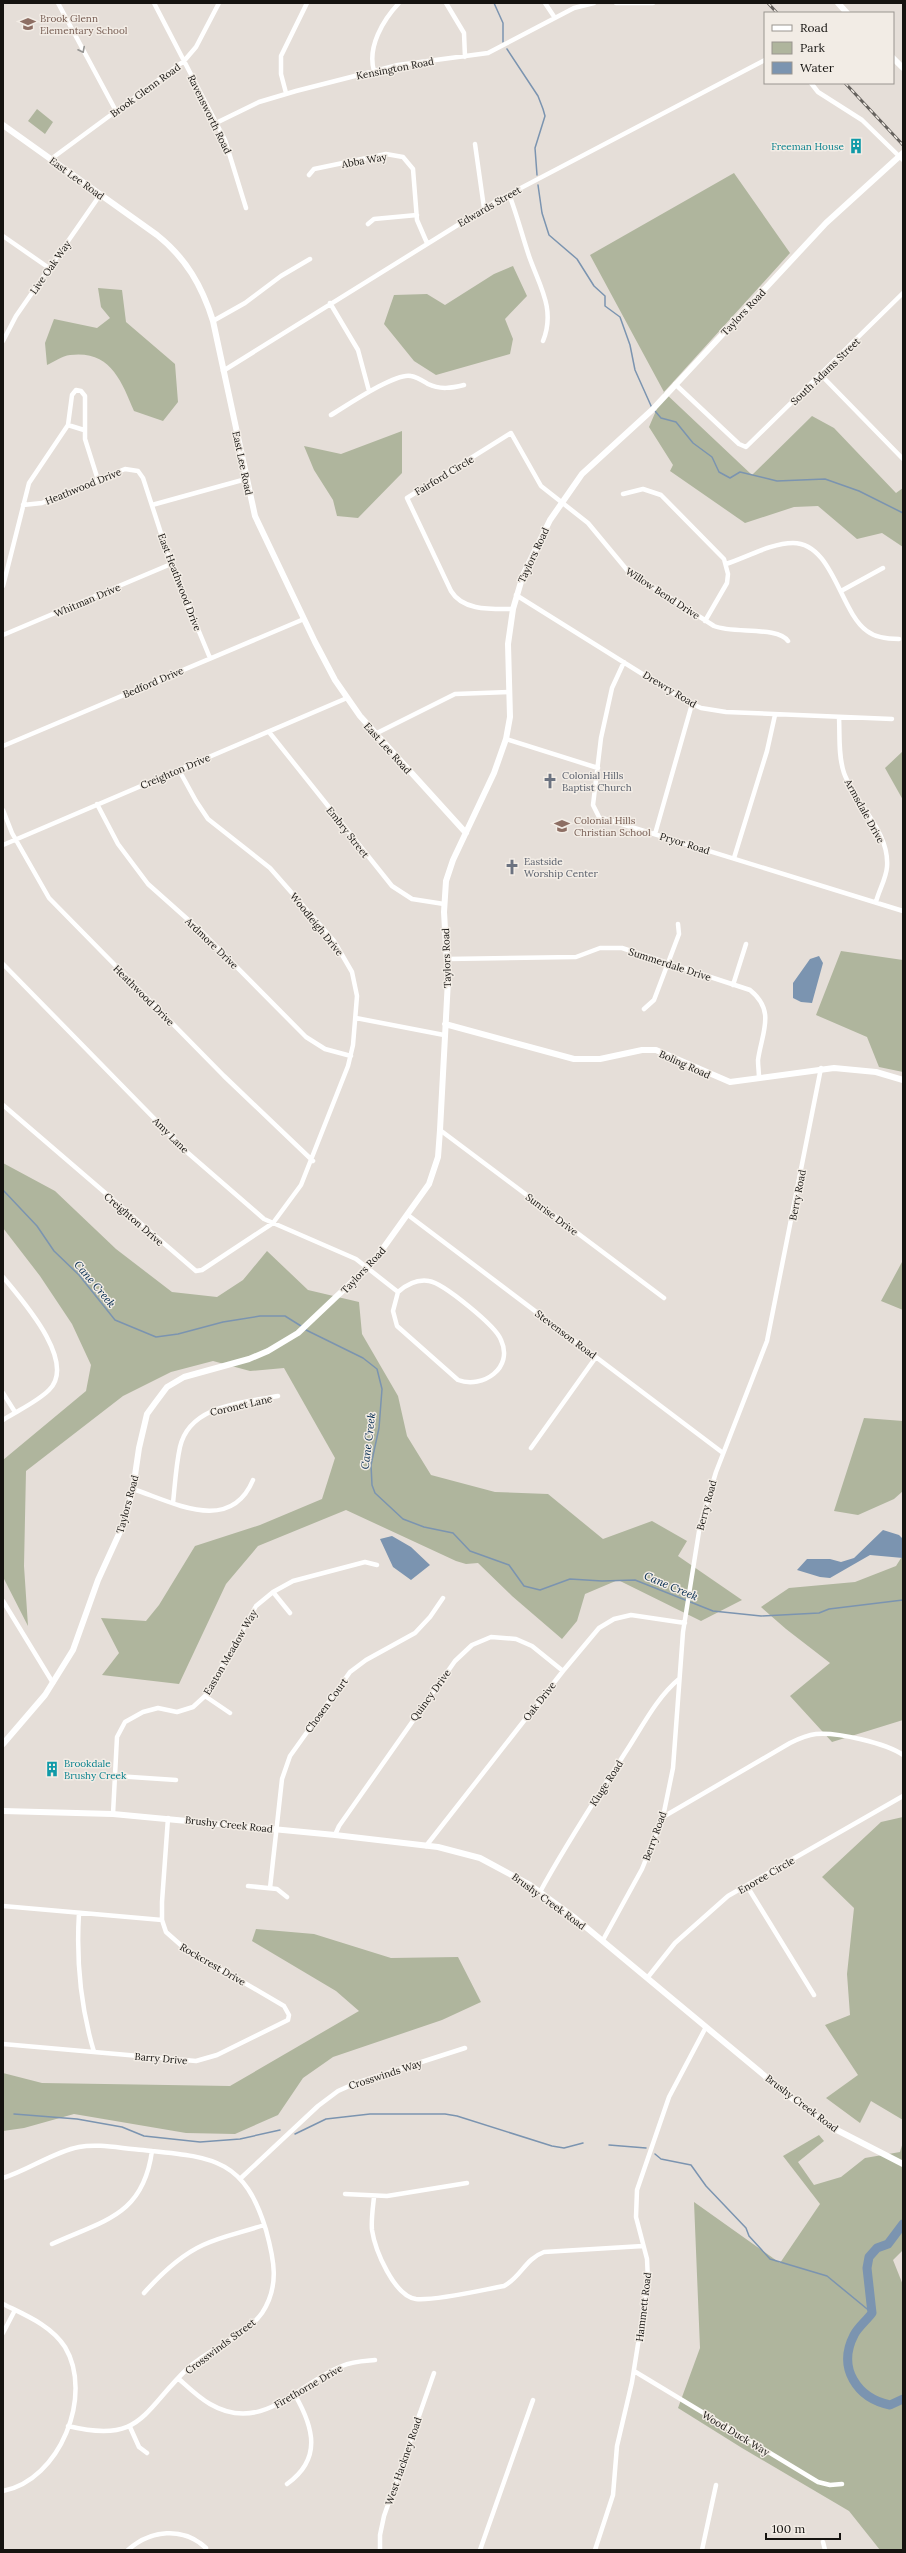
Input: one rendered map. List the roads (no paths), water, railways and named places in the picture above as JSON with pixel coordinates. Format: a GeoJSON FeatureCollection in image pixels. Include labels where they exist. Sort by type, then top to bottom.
{"type":"FeatureCollection","features":[{"type":"Feature","properties":{"kind":"street"},"geometry":{"type":"LineString","coordinates":[[58,3],[116,111]]}},
{"type":"Feature","properties":{"kind":"street","name":"Ravensworth Road"},"geometry":{"type":"LineString","coordinates":[[154,3],[229,150],[246,208]]}},
{"type":"Feature","properties":{"kind":"street","name":"Brook Glenn Road"},"geometry":{"type":"LineString","coordinates":[[51,159],[184,61],[196,47],[219,3]]}},
{"type":"Feature","properties":{"kind":"street"},"geometry":{"type":"LineString","coordinates":[[286,93],[281,74],[280,56],[307,3]]}},
{"type":"Feature","properties":{"kind":"street"},"geometry":{"type":"LineString","coordinates":[[374,71],[371,56],[374,44],[389,15],[399,3]]}},
{"type":"Feature","properties":{"kind":"street"},"geometry":{"type":"LineString","coordinates":[[446,3],[464,33],[465,57]]}},
{"type":"Feature","properties":{"kind":"street"},"geometry":{"type":"LineString","coordinates":[[545,3],[555,18]]}},
{"type":"Feature","properties":{"kind":"street","name":"Kensington Road"},"geometry":{"type":"LineString","coordinates":[[216,123],[259,102],[286,93],[374,71],[419,62],[465,57],[493,52],[574,8],[594,3]]}},
{"type":"Feature","properties":{"kind":"street"},"geometry":{"type":"LineString","coordinates":[[616,3],[653,3]]}},
{"type":"Feature","properties":{"kind":"street"},"geometry":{"type":"LineString","coordinates":[[838,3],[846,12]]}},
{"type":"Feature","properties":{"kind":"street"},"geometry":{"type":"LineString","coordinates":[[894,59],[903,68]]}},
{"type":"Feature","properties":{"kind":"street","name":"Edwards Street"},"geometry":{"type":"LineString","coordinates":[[223,371],[484,208],[764,61]]}},
{"type":"Feature","properties":{"kind":"street"},"geometry":{"type":"LineString","coordinates":[[812,84],[818,92],[862,120],[902,157]]}},
{"type":"Feature","properties":{"kind":"street","name":"East Lee Road"},"geometry":{"type":"LineString","coordinates":[[3,125],[157,234],[178,253],[198,284],[213,321],[246,479],[258,524],[325,663],[347,698],[375,734],[466,833]]}},
{"type":"Feature","properties":{"kind":"street"},"geometry":{"type":"LineString","coordinates":[[475,144],[484,208]]}},
{"type":"Feature","properties":{"kind":"street","name":"Abba Way"},"geometry":{"type":"LineString","coordinates":[[309,175],[314,169],[386,154],[403,157],[413,169],[419,229],[427,243]]}},
{"type":"Feature","properties":{"kind":"street","name":"Taylors Road"},"geometry":{"type":"LineString","coordinates":[[3,1744],[27,1718],[53,1682],[73,1650],[98,1580],[124,1523],[133,1489],[139,1448],[147,1414],[168,1388],[196,1373],[250,1359],[268,1352],[298,1334],[381,1253],[433,1176],[438,1157],[440,1130],[447,959],[444,904],[448,873],[494,773],[506,739],[510,717],[508,644],[512,609],[532,553],[561,503],[582,474],[652,410],[826,223],[902,157]]}},
{"type":"Feature","properties":{"kind":"street","name":"Live Oak Way"},"geometry":{"type":"LineString","coordinates":[[3,342],[16,316],[100,194]]}},
{"type":"Feature","properties":{"kind":"street"},"geometry":{"type":"LineString","coordinates":[[509,194],[533,267],[546,296],[548,322],[543,341]]}},
{"type":"Feature","properties":{"kind":"street"},"geometry":{"type":"LineString","coordinates":[[368,224],[374,219],[417,215]]}},
{"type":"Feature","properties":{"kind":"street"},"geometry":{"type":"LineString","coordinates":[[3,236],[49,268]]}},
{"type":"Feature","properties":{"kind":"street"},"geometry":{"type":"LineString","coordinates":[[213,321],[245,303],[281,276],[310,259]]}},
{"type":"Feature","properties":{"kind":"street","name":"South Adams Street"},"geometry":{"type":"LineString","coordinates":[[675,384],[738,444],[746,447],[903,293]]}},
{"type":"Feature","properties":{"kind":"street"},"geometry":{"type":"LineString","coordinates":[[330,303],[358,350],[369,392]]}},
{"type":"Feature","properties":{"kind":"street"},"geometry":{"type":"LineString","coordinates":[[331,415],[369,392],[398,378],[410,375],[432,386],[449,389],[464,385]]}},
{"type":"Feature","properties":{"kind":"street"},"geometry":{"type":"LineString","coordinates":[[820,376],[903,460]]}},
{"type":"Feature","properties":{"kind":"street"},"geometry":{"type":"LineString","coordinates":[[3,586],[29,483],[68,425],[72,395],[79,390],[85,398],[84,430],[89,456],[98,480]]}},
{"type":"Feature","properties":{"kind":"street"},"geometry":{"type":"LineString","coordinates":[[68,425],[84,430]]}},
{"type":"Feature","properties":{"kind":"street","name":"Fairford Circle"},"geometry":{"type":"LineString","coordinates":[[512,609],[478,608],[456,598],[451,591],[407,498],[511,433],[542,486],[561,503]]}},
{"type":"Feature","properties":{"kind":"street","name":"Heathwood Drive"},"geometry":{"type":"LineString","coordinates":[[23,504],[42,503],[125,469],[135,469],[143,478],[152,505]]}},
{"type":"Feature","properties":{"kind":"street"},"geometry":{"type":"LineString","coordinates":[[152,505],[246,479]]}},
{"type":"Feature","properties":{"kind":"street"},"geometry":{"type":"LineString","coordinates":[[623,494],[643,489],[661,495],[709,542],[726,564],[728,574],[726,587],[705,621]]}},
{"type":"Feature","properties":{"kind":"street","name":"Willow Bend Drive"},"geometry":{"type":"LineString","coordinates":[[561,503],[588,523],[626,570],[705,621],[724,629],[779,634],[788,641]]}},
{"type":"Feature","properties":{"kind":"street","name":"East Heathwood Drive"},"geometry":{"type":"LineString","coordinates":[[152,505],[171,564],[210,658]]}},
{"type":"Feature","properties":{"kind":"street"},"geometry":{"type":"LineString","coordinates":[[726,564],[782,544],[801,544],[818,554],[866,630],[884,638],[899,639]]}},
{"type":"Feature","properties":{"kind":"street","name":"Whitman Drive"},"geometry":{"type":"LineString","coordinates":[[3,635],[171,564]]}},
{"type":"Feature","properties":{"kind":"street"},"geometry":{"type":"LineString","coordinates":[[841,591],[883,568]]}},
{"type":"Feature","properties":{"kind":"street","name":"Drewry Road"},"geometry":{"type":"LineString","coordinates":[[516,595],[692,704],[726,712],[839,718],[892,719]]}},
{"type":"Feature","properties":{"kind":"street","name":"Bedford Drive"},"geometry":{"type":"LineString","coordinates":[[3,746],[304,619]]}},
{"type":"Feature","properties":{"kind":"street","name":"Pryor Road"},"geometry":{"type":"LineString","coordinates":[[624,662],[608,701],[598,768],[593,805],[597,815],[601,819],[655,834],[903,910]]}},
{"type":"Feature","properties":{"kind":"street"},"geometry":{"type":"LineString","coordinates":[[375,734],[455,694],[509,692]]}},
{"type":"Feature","properties":{"kind":"street","name":"Creighton Drive"},"geometry":{"type":"LineString","coordinates":[[3,845],[347,698]]}},
{"type":"Feature","properties":{"kind":"street"},"geometry":{"type":"LineString","coordinates":[[655,834],[692,704]]}},
{"type":"Feature","properties":{"kind":"street"},"geometry":{"type":"LineString","coordinates":[[734,858],[767,751],[775,715]]}},
{"type":"Feature","properties":{"kind":"street","name":"Armsdale Drive"},"geometry":{"type":"LineString","coordinates":[[839,718],[840,753],[844,772],[877,830],[886,852],[886,870],[876,902]]}},
{"type":"Feature","properties":{"kind":"street","name":"Embry Street"},"geometry":{"type":"LineString","coordinates":[[269,732],[392,886],[412,899],[444,904]]}},
{"type":"Feature","properties":{"kind":"street"},"geometry":{"type":"LineString","coordinates":[[506,739],[598,768]]}},
{"type":"Feature","properties":{"kind":"street","name":"Woodleigh Drive"},"geometry":{"type":"LineString","coordinates":[[179,770],[208,819],[270,868],[339,948],[354,981],[356,1018],[351,1056],[313,1161],[296,1194],[273,1223]]}},
{"type":"Feature","properties":{"kind":"street","name":"Ardmore Drive"},"geometry":{"type":"LineString","coordinates":[[97,804],[118,844],[155,892],[203,933],[306,1037],[326,1049],[351,1056]]}},
{"type":"Feature","properties":{"kind":"street","name":"Heathwood Drive"},"geometry":{"type":"LineString","coordinates":[[3,810],[16,839],[49,898],[224,1076],[313,1161]]}},
{"type":"Feature","properties":{"kind":"street"},"geometry":{"type":"LineString","coordinates":[[644,1008],[654,1000],[679,934],[678,924]]}},
{"type":"Feature","properties":{"kind":"street"},"geometry":{"type":"LineString","coordinates":[[733,985],[746,944]]}},
{"type":"Feature","properties":{"kind":"street","name":"Summerdale Drive"},"geometry":{"type":"LineString","coordinates":[[447,959],[576,957],[600,948],[622,948],[750,990],[759,997],[765,1008],[766,1022],[758,1061],[760,1078]]}},
{"type":"Feature","properties":{"kind":"street","name":"Amy Lane"},"geometry":{"type":"LineString","coordinates":[[3,964],[188,1153],[252,1210],[273,1223],[356,1259],[398,1292]]}},
{"type":"Feature","properties":{"kind":"street"},"geometry":{"type":"LineString","coordinates":[[356,1018],[444,1035]]}},
{"type":"Feature","properties":{"kind":"street","name":"Boling Road"},"geometry":{"type":"LineString","coordinates":[[445,1024],[565,1057],[600,1059],[649,1050],[669,1054],[725,1081],[736,1082],[822,1068],[862,1069],[903,1080]]}},
{"type":"Feature","properties":{"kind":"street","name":"Berry Road"},"geometry":{"type":"LineString","coordinates":[[603,1940],[642,1869],[663,1817],[673,1764],[679,1679],[688,1596],[702,1519],[723,1452],[758,1366],[770,1331],[822,1068]]}},
{"type":"Feature","properties":{"kind":"street","name":"Creighton Drive"},"geometry":{"type":"LineString","coordinates":[[3,1105],[194,1270],[202,1270],[273,1223]]}},
{"type":"Feature","properties":{"kind":"street","name":"Sunrise Drive"},"geometry":{"type":"LineString","coordinates":[[440,1130],[664,1298]]}},
{"type":"Feature","properties":{"kind":"street","name":"Stevenson Road"},"geometry":{"type":"LineString","coordinates":[[408,1215],[723,1452]]}},
{"type":"Feature","properties":{"kind":"street"},"geometry":{"type":"LineString","coordinates":[[3,1277],[49,1340],[58,1363],[57,1378],[50,1390],[3,1420]]}},
{"type":"Feature","properties":{"kind":"street"},"geometry":{"type":"LineString","coordinates":[[420,1281],[437,1283],[494,1328],[504,1349],[504,1358],[494,1375],[481,1382],[465,1383],[458,1380],[408,1337],[394,1319],[395,1299],[398,1292],[420,1281]]}},
{"type":"Feature","properties":{"kind":"street"},"geometry":{"type":"LineString","coordinates":[[532,1448],[596,1357]]}},
{"type":"Feature","properties":{"kind":"street"},"geometry":{"type":"LineString","coordinates":[[3,1393],[15,1412]]}},
{"type":"Feature","properties":{"kind":"street","name":"Coronet Lane"},"geometry":{"type":"LineString","coordinates":[[173,1502],[181,1446],[186,1433],[195,1422],[206,1413],[218,1408],[278,1396]]}},
{"type":"Feature","properties":{"kind":"street"},"geometry":{"type":"LineString","coordinates":[[133,1489],[199,1511],[212,1513],[225,1509],[238,1500],[249,1491],[253,1480]]}},
{"type":"Feature","properties":{"kind":"street","name":"Easton Meadow Way"},"geometry":{"type":"LineString","coordinates":[[114,1814],[117,1737],[125,1722],[143,1712],[158,1708],[177,1712],[193,1707],[205,1696],[256,1606],[273,1592],[293,1581],[365,1562],[377,1565]]}},
{"type":"Feature","properties":{"kind":"street"},"geometry":{"type":"LineString","coordinates":[[273,1592],[290,1613]]}},
{"type":"Feature","properties":{"kind":"street","name":"Chosen Court"},"geometry":{"type":"LineString","coordinates":[[270,1888],[275,1829],[282,1779],[287,1762],[341,1683],[359,1664],[415,1634],[425,1624],[443,1598]]}},
{"type":"Feature","properties":{"kind":"street"},"geometry":{"type":"LineString","coordinates":[[3,1601],[53,1682]]}},
{"type":"Feature","properties":{"kind":"street","name":"Oak Drive"},"geometry":{"type":"LineString","coordinates":[[426,1846],[592,1634],[614,1619],[637,1615],[685,1623]]}},
{"type":"Feature","properties":{"kind":"street","name":"Quincy Drive"},"geometry":{"type":"LineString","coordinates":[[335,1835],[339,1826],[401,1735],[455,1661],[467,1649],[484,1639],[510,1638],[532,1646],[563,1670]]}},
{"type":"Feature","properties":{"kind":"street","name":"Kluge Road"},"geometry":{"type":"LineString","coordinates":[[540,1892],[559,1857],[640,1730],[670,1687],[679,1679]]}},
{"type":"Feature","properties":{"kind":"street"},"geometry":{"type":"LineString","coordinates":[[205,1696],[230,1713]]}},
{"type":"Feature","properties":{"kind":"street"},"geometry":{"type":"LineString","coordinates":[[663,1817],[790,1743],[810,1735],[824,1734],[844,1737],[886,1747],[903,1755]]}},
{"type":"Feature","properties":{"kind":"street"},"geometry":{"type":"LineString","coordinates":[[116,1776],[176,1780]]}},
{"type":"Feature","properties":{"kind":"street","name":"Enoree Circle"},"geometry":{"type":"LineString","coordinates":[[648,1978],[675,1943],[691,1927],[728,1896],[903,1796]]}},
{"type":"Feature","properties":{"kind":"street","name":"Brushy Creek Road"},"geometry":{"type":"LineString","coordinates":[[3,1811],[114,1814],[168,1818],[426,1846],[480,1858],[515,1875],[603,1940],[789,2096],[832,2127],[903,2164]]}},
{"type":"Feature","properties":{"kind":"street"},"geometry":{"type":"LineString","coordinates":[[3,1906],[162,1920],[168,1818]]}},
{"type":"Feature","properties":{"kind":"street"},"geometry":{"type":"LineString","coordinates":[[248,1886],[279,1890],[287,1897]]}},
{"type":"Feature","properties":{"kind":"street"},"geometry":{"type":"LineString","coordinates":[[747,1886],[814,1995]]}},
{"type":"Feature","properties":{"kind":"street"},"geometry":{"type":"LineString","coordinates":[[79,1913],[78,1970],[85,2018],[94,2052]]}},
{"type":"Feature","properties":{"kind":"street","name":"Rockcrest Drive"},"geometry":{"type":"LineString","coordinates":[[162,1920],[166,1932],[176,1942],[279,2002]]}},
{"type":"Feature","properties":{"kind":"street","name":"Barry Drive"},"geometry":{"type":"LineString","coordinates":[[3,2044],[183,2061],[210,2058],[286,2021],[289,2015],[287,2009],[279,2002]]}},
{"type":"Feature","properties":{"kind":"street","name":"Hammett Road"},"geometry":{"type":"LineString","coordinates":[[595,2550],[613,2495],[617,2446],[634,2371],[648,2281],[647,2259],[635,2212],[638,2184],[669,2097],[706,2027]]}},
{"type":"Feature","properties":{"kind":"street","name":"Crosswinds Way"},"geometry":{"type":"LineString","coordinates":[[241,2178],[318,2106],[338,2091],[356,2083],[465,2048]]}},
{"type":"Feature","properties":{"kind":"street","name":"Crosswinds Street"},"geometry":{"type":"LineString","coordinates":[[3,2178],[81,2146],[152,2151],[205,2157],[227,2168],[241,2178],[256,2201],[272,2252],[274,2270],[272,2289],[265,2307],[248,2327],[198,2361],[144,2416],[130,2426],[106,2432],[68,2426]]}},
{"type":"Feature","properties":{"kind":"street"},"geometry":{"type":"LineString","coordinates":[[52,2244],[116,2215],[130,2205],[145,2183],[152,2151]]}},
{"type":"Feature","properties":{"kind":"street"},"geometry":{"type":"LineString","coordinates":[[345,2194],[374,2197],[468,2183]]}},
{"type":"Feature","properties":{"kind":"street"},"geometry":{"type":"LineString","coordinates":[[374,2197],[372,2230],[389,2276],[402,2293],[416,2299],[504,2286],[514,2281],[529,2259],[544,2252],[644,2246]]}},
{"type":"Feature","properties":{"kind":"street"},"geometry":{"type":"LineString","coordinates":[[144,2293],[178,2261],[195,2249],[214,2240],[264,2225]]}},
{"type":"Feature","properties":{"kind":"street"},"geometry":{"type":"LineString","coordinates":[[3,2304],[50,2331],[68,2355],[75,2386],[68,2426],[62,2444],[46,2467],[26,2482],[3,2491]]}},
{"type":"Feature","properties":{"kind":"street"},"geometry":{"type":"LineString","coordinates":[[3,2333],[15,2310]]}},
{"type":"Feature","properties":{"kind":"street","name":"Firethorne Drive"},"geometry":{"type":"LineString","coordinates":[[179,2379],[209,2403],[233,2412],[264,2410],[295,2395],[342,2366],[375,2360]]}},
{"type":"Feature","properties":{"kind":"street","name":"Wood Duck Way"},"geometry":{"type":"LineString","coordinates":[[634,2371],[818,2482],[830,2485],[842,2484]]}},
{"type":"Feature","properties":{"kind":"street","name":"West Hackney Road"},"geometry":{"type":"LineString","coordinates":[[380,2550],[380,2535],[384,2516],[434,2373]]}},
{"type":"Feature","properties":{"kind":"street"},"geometry":{"type":"LineString","coordinates":[[287,2484],[296,2478],[304,2467],[312,2444],[309,2420],[295,2395]]}},
{"type":"Feature","properties":{"kind":"street"},"geometry":{"type":"LineString","coordinates":[[480,2550],[533,2400]]}},
{"type":"Feature","properties":{"kind":"street"},"geometry":{"type":"LineString","coordinates":[[130,2426],[139,2447],[147,2453]]}},
{"type":"Feature","properties":{"kind":"street"},"geometry":{"type":"LineString","coordinates":[[702,2550],[716,2485]]}},
{"type":"Feature","properties":{"kind":"street"},"geometry":{"type":"LineString","coordinates":[[128,2550],[149,2536],[163,2533],[197,2539],[206,2548]]}},
{"type":"Feature","properties":{"kind":"street"},"geometry":{"type":"LineString","coordinates":[[823,2542],[825,2550]]}},
{"type":"Feature","properties":{"kind":"water"},"geometry":{"type":"Polygon","coordinates":[[[819,956],[823,963],[812,1003],[801,1002],[793,998],[793,983],[810,959],[819,956]]]}},
{"type":"Feature","properties":{"kind":"water"},"geometry":{"type":"Polygon","coordinates":[[[883,1530],[899,1535],[903,1539],[903,1558],[870,1555],[830,1578],[820,1577],[797,1570],[807,1559],[830,1559],[841,1562],[854,1558],[883,1530]]]}},
{"type":"Feature","properties":{"kind":"water"},"geometry":{"type":"Polygon","coordinates":[[[392,1536],[411,1547],[430,1565],[411,1580],[393,1567],[380,1539],[392,1536]]]}},
{"type":"Feature","properties":{"kind":"waterway"},"geometry":{"type":"LineString","coordinates":[[494,3],[503,23],[503,42]]}},
{"type":"Feature","properties":{"kind":"waterway"},"geometry":{"type":"LineString","coordinates":[[507,49],[538,96],[545,116],[535,148],[537,175]]}},
{"type":"Feature","properties":{"kind":"waterway"},"geometry":{"type":"LineString","coordinates":[[538,185],[542,213],[549,235],[577,259],[594,286],[605,296],[605,306],[620,317],[630,345],[635,370],[652,408]]}},
{"type":"Feature","properties":{"kind":"waterway"},"geometry":{"type":"LineString","coordinates":[[655,411],[661,418],[676,422],[693,443],[712,457],[719,472],[730,478],[740,472],[777,481],[825,479],[859,491],[903,513]]}},
{"type":"Feature","properties":{"kind":"waterway","name":"Cane Creek"},"geometry":{"type":"LineString","coordinates":[[3,1190],[37,1226],[54,1251],[79,1275],[115,1320],[156,1337],[178,1334],[223,1322],[260,1316],[285,1316],[301,1326]]}},
{"type":"Feature","properties":{"kind":"waterway","name":"Cane Creek"},"geometry":{"type":"LineString","coordinates":[[304,1329],[363,1358],[377,1369],[382,1389],[379,1428],[371,1465],[372,1485],[375,1493],[403,1519],[424,1527],[453,1533],[470,1551],[509,1565],[524,1586],[540,1590],[570,1579],[602,1581],[635,1580],[713,1611],[761,1616],[819,1613],[829,1609],[903,1600]]}},
{"type":"Feature","properties":{"kind":"waterway"},"geometry":{"type":"LineString","coordinates":[[14,2114],[77,2119],[122,2127],[144,2136],[200,2142],[240,2139],[280,2130]]}},
{"type":"Feature","properties":{"kind":"waterway"},"geometry":{"type":"LineString","coordinates":[[295,2134],[326,2119],[370,2114],[445,2114],[457,2116],[552,2146],[564,2148],[583,2143]]}},
{"type":"Feature","properties":{"kind":"waterway"},"geometry":{"type":"LineString","coordinates":[[609,2145],[646,2148]]}},
{"type":"Feature","properties":{"kind":"waterway"},"geometry":{"type":"LineString","coordinates":[[655,2154],[661,2159],[691,2165],[706,2186],[746,2228],[749,2236],[770,2259],[827,2276],[872,2313]]}},
{"type":"Feature","properties":{"kind":"waterway"},"geometry":{"type":"LineString","coordinates":[[903,2224],[888,2244],[877,2248],[869,2257],[867,2268],[872,2313],[854,2335],[849,2347],[848,2359],[849,2370],[853,2380],[868,2396],[890,2405],[903,2399]]}},
{"type":"Feature","properties":{"kind":"railway"},"geometry":{"type":"LineString","coordinates":[[768,3],[776,12]]}},
{"type":"Feature","properties":{"kind":"railway"},"geometry":{"type":"LineString","coordinates":[[846,84],[903,145]]}},
{"type":"Feature","properties":{"kind":"place","name":"Brook Glenn Elementary School"},"geometry":{"type":"Point","coordinates":[28,24]}},
{"type":"Feature","properties":{"kind":"place","name":"Freeman House"},"geometry":{"type":"Point","coordinates":[856,146]}},
{"type":"Feature","properties":{"kind":"place","name":"Colonial Hills Baptist Church"},"geometry":{"type":"Point","coordinates":[550,781]}},
{"type":"Feature","properties":{"kind":"place","name":"Colonial Hills Christian School"},"geometry":{"type":"Point","coordinates":[562,826]}},
{"type":"Feature","properties":{"kind":"place","name":"Eastside Worship Center"},"geometry":{"type":"Point","coordinates":[512,867]}},
{"type":"Feature","properties":{"kind":"place","name":"Brookdale Brushy Creek"},"geometry":{"type":"Point","coordinates":[52,1769]}}]}
